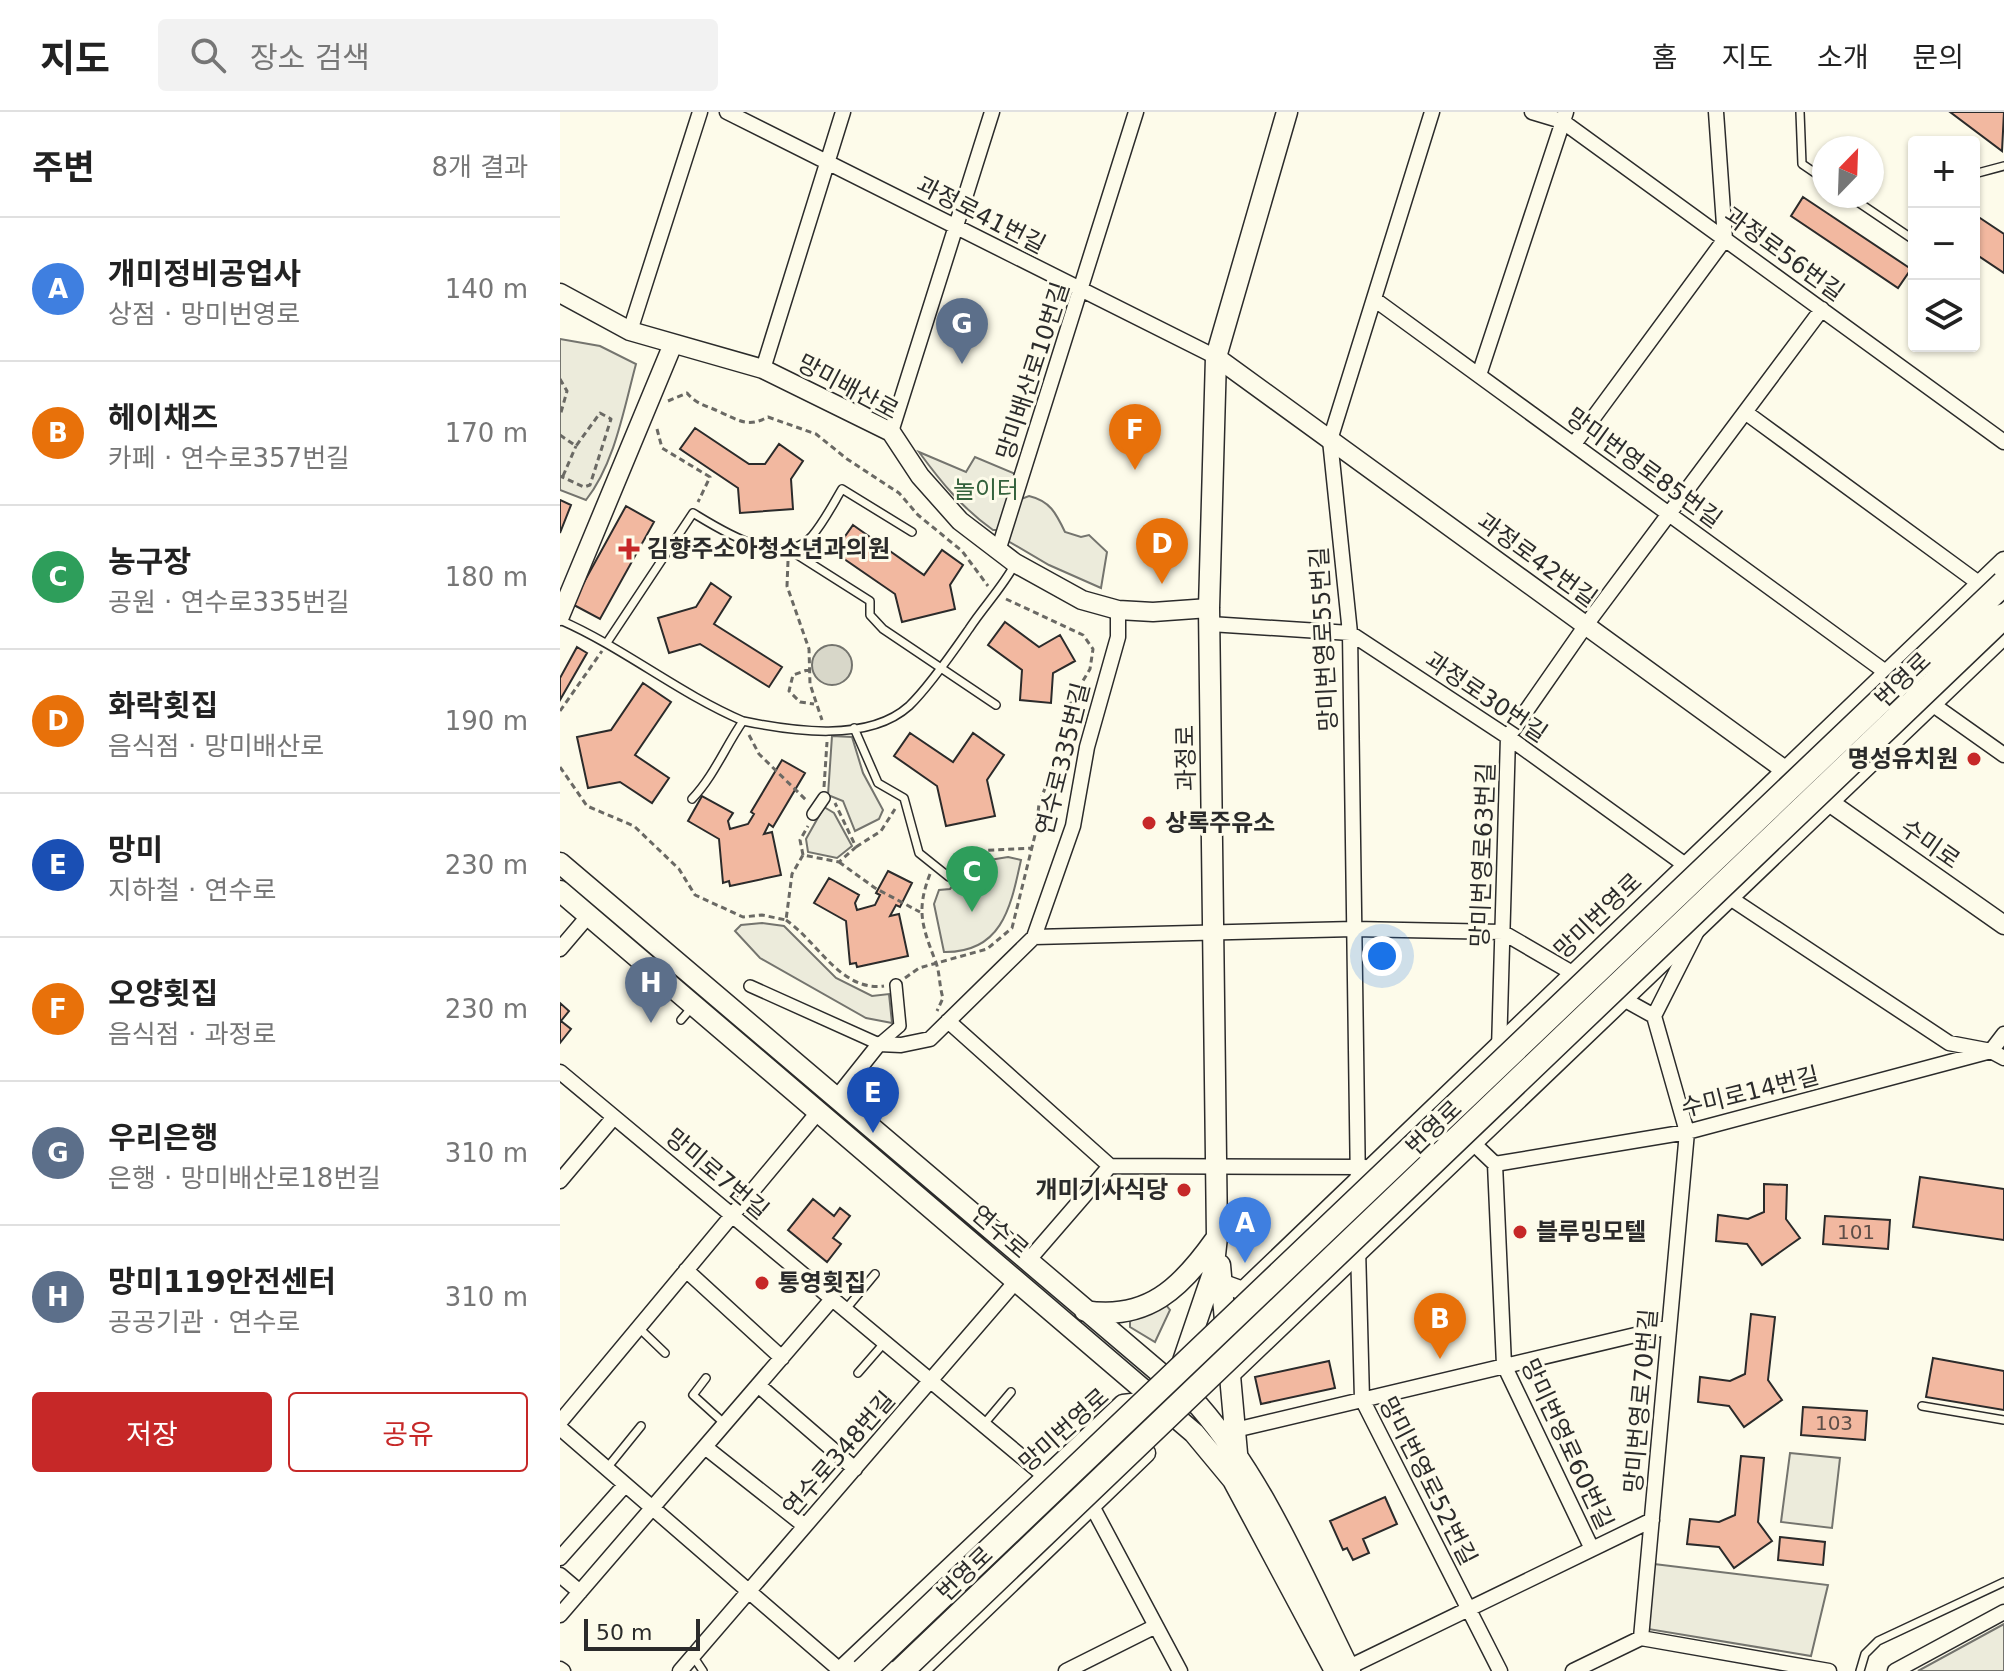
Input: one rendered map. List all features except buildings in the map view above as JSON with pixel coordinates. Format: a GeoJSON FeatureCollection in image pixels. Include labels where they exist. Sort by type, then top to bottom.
{"type":"FeatureCollection","features":[{"type":"Feature","properties":{"kind":"highway","name":"번영로"},"geometry":{"type":"LineString","coordinates":[[863,1671],[1992,584]]}},
{"type":"Feature","properties":{"kind":"highway","name":"번영로"},"geometry":{"type":"LineString","coordinates":[[901,1671],[2004,616]]}},
{"type":"Feature","properties":{"kind":"main road","name":"과정로"},"geometry":{"type":"LineString","coordinates":[[1160,1400],[1174,1383],[1206,1297],[1217,1237],[1216,932],[1210,616],[1216,357],[1287,112]]}},
{"type":"Feature","properties":{"kind":"main road","name":"연수로"},"geometry":{"type":"LineString","coordinates":[[560,863],[708,989],[828,1104],[1022,1271],[1194,1433],[1233,1480],[1344,1670]]}},
{"type":"Feature","properties":{"kind":"main road","name":"연수로"},"geometry":{"type":"LineString","coordinates":[[560,891],[589,915],[687,1012],[828,1104]]}},
{"type":"Feature","properties":{"kind":"main road"},"geometry":{"type":"LineString","coordinates":[[1217,1237],[1237,1457]]}},
{"type":"Feature","properties":{"kind":"main road"},"geometry":{"type":"LineString","coordinates":[[1085,1311],[1104,1314],[1134,1311],[1156,1301],[1190,1276],[1217,1237]]}},
{"type":"Feature","properties":{"kind":"main road","name":"연수로"},"geometry":{"type":"LineString","coordinates":[[1022,1271],[1085,1311],[1207,1414],[1237,1457],[1344,1670]]}},
{"type":"Feature","properties":{"kind":"street"},"geometry":{"type":"LineString","coordinates":[[630,331],[700,112]]}},
{"type":"Feature","properties":{"kind":"street","name":"과정로41번길"},"geometry":{"type":"LineString","coordinates":[[727,112],[1216,357]]}},
{"type":"Feature","properties":{"kind":"street"},"geometry":{"type":"LineString","coordinates":[[763,369],[843,112]]}},
{"type":"Feature","properties":{"kind":"street"},"geometry":{"type":"LineString","coordinates":[[891,432],[992,112]]}},
{"type":"Feature","properties":{"kind":"street","name":"망미배산로10번길"},"geometry":{"type":"LineString","coordinates":[[998,551],[1136,112]]}},
{"type":"Feature","properties":{"kind":"street","name":"망미번영로55번길"},"geometry":{"type":"LineString","coordinates":[[1362,1171],[1354,929],[1350,633],[1330,440],[1432,112]]}},
{"type":"Feature","properties":{"kind":"street","name":"과정로56번길"},"geometry":{"type":"LineString","coordinates":[[1532,112],[1564,117],[1725,239],[2004,442]]}},
{"type":"Feature","properties":{"kind":"street"},"geometry":{"type":"LineString","coordinates":[[1574,444],[1725,239],[1716,112]]}},
{"type":"Feature","properties":{"kind":"street"},"geometry":{"type":"LineString","coordinates":[[1479,375],[1564,117]]}},
{"type":"Feature","properties":{"kind":"street","name":"망미배산로"},"geometry":{"type":"LineString","coordinates":[[560,293],[630,331],[763,369],[891,432],[920,476],[960,521],[1015,563],[1082,600],[1118,610],[1210,616]]}},
{"type":"Feature","properties":{"kind":"street","name":"망미번영로85번길"},"geometry":{"type":"LineString","coordinates":[[1374,299],[1887,673]]}},
{"type":"Feature","properties":{"kind":"street","name":"망미번영로63번길"},"geometry":{"type":"LineString","coordinates":[[1496,1120],[1508,737],[1586,625],[1822,309]]}},
{"type":"Feature","properties":{"kind":"street"},"geometry":{"type":"LineString","coordinates":[[560,618],[673,344]]}},
{"type":"Feature","properties":{"kind":"street","name":"과정로42번길"},"geometry":{"type":"LineString","coordinates":[[1216,357],[1829,802]]}},
{"type":"Feature","properties":{"kind":"street"},"geometry":{"type":"LineString","coordinates":[[1745,412],[1992,584]]}},
{"type":"Feature","properties":{"kind":"street","name":"망미번영로"},"geometry":{"type":"LineString","coordinates":[[1221,1283],[1243,1291],[1362,1171],[1499,1045],[1887,673],[1992,584],[2004,561]]}},
{"type":"Feature","properties":{"kind":"street","name":"연수로335번길"},"geometry":{"type":"LineString","coordinates":[[879,1044],[901,1045],[930,1039],[941,1019],[1034,937],[1073,826],[1087,747],[1118,637],[1118,610]]}},
{"type":"Feature","properties":{"kind":"street","name":"과정로30번길"},"geometry":{"type":"LineString","coordinates":[[1210,616],[1350,633],[1508,737],[1729,897],[1949,1043],[1998,1055]]}},
{"type":"Feature","properties":{"kind":"street"},"geometry":{"type":"LineString","coordinates":[[1230,1375],[2004,635]]}},
{"type":"Feature","properties":{"kind":"street"},"geometry":{"type":"LineString","coordinates":[[1932,704],[2004,755]]}},
{"type":"Feature","properties":{"kind":"street"},"geometry":{"type":"LineString","coordinates":[[813,814],[824,798]]}},
{"type":"Feature","properties":{"kind":"street","name":"수미로"},"geometry":{"type":"LineString","coordinates":[[1829,802],[2004,925]]}},
{"type":"Feature","properties":{"kind":"street"},"geometry":{"type":"LineString","coordinates":[[560,949],[589,915]]}},
{"type":"Feature","properties":{"kind":"street"},"geometry":{"type":"LineString","coordinates":[[1034,937],[1354,929],[1502,932],[1573,974],[1654,1016],[1700,925]]}},
{"type":"Feature","properties":{"kind":"street"},"geometry":{"type":"LineString","coordinates":[[840,1671],[560,1425],[731,1216],[879,1044],[900,1026],[896,985]]}},
{"type":"Feature","properties":{"kind":"street"},"geometry":{"type":"LineString","coordinates":[[750,986],[879,1044]]}},
{"type":"Feature","properties":{"kind":"street","name":"망미번영로70번길"},"geometry":{"type":"LineString","coordinates":[[1641,1638],[1687,1132],[1654,1016]]}},
{"type":"Feature","properties":{"kind":"street"},"geometry":{"type":"LineString","coordinates":[[941,1019],[1110,1166],[1217,1164],[1362,1171],[1417,1197]]}},
{"type":"Feature","properties":{"kind":"street"},"geometry":{"type":"LineString","coordinates":[[1998,1055],[2004,1034]]}},
{"type":"Feature","properties":{"kind":"street","name":"수미로14번길"},"geometry":{"type":"LineString","coordinates":[[1495,1164],[1687,1132],[1998,1055]]}},
{"type":"Feature","properties":{"kind":"street","name":"망미로7번길"},"geometry":{"type":"LineString","coordinates":[[560,1072],[1046,1477]]}},
{"type":"Feature","properties":{"kind":"street"},"geometry":{"type":"LineString","coordinates":[[560,1181],[614,1117]]}},
{"type":"Feature","properties":{"kind":"street"},"geometry":{"type":"LineString","coordinates":[[1473,1143],[1495,1164]]}},
{"type":"Feature","properties":{"kind":"street","name":"망미번영로60번길"},"geometry":{"type":"LineString","coordinates":[[1495,1164],[1504,1365],[1592,1549]]}},
{"type":"Feature","properties":{"kind":"street","name":"연수로"},"geometry":{"type":"LineString","coordinates":[[1022,1271],[1110,1166]]}},
{"type":"Feature","properties":{"kind":"street","name":"망미번영로52번길"},"geometry":{"type":"LineString","coordinates":[[1362,1171],[1358,1252],[1362,1399],[1500,1671]]}},
{"type":"Feature","properties":{"kind":"street"},"geometry":{"type":"LineString","coordinates":[[686,1270],[782,1358]]}},
{"type":"Feature","properties":{"kind":"street","name":"연수로348번길"},"geometry":{"type":"LineString","coordinates":[[680,1671],[1022,1271]]}},
{"type":"Feature","properties":{"kind":"street"},"geometry":{"type":"LineString","coordinates":[[560,1615],[833,1298]]}},
{"type":"Feature","properties":{"kind":"street"},"geometry":{"type":"LineString","coordinates":[[1235,1430],[1669,1327]]}},
{"type":"Feature","properties":{"kind":"street"},"geometry":{"type":"LineString","coordinates":[[758,1385],[855,1469]]}},
{"type":"Feature","properties":{"kind":"street"},"geometry":{"type":"LineString","coordinates":[[919,1671],[1161,1438],[1160,1400]]}},
{"type":"Feature","properties":{"kind":"street"},"geometry":{"type":"LineString","coordinates":[[1160,1400],[1076,1485],[1092,1506],[1180,1671]]}},
{"type":"Feature","properties":{"kind":"street","name":"망미번영로"},"geometry":{"type":"LineString","coordinates":[[840,1671],[1123,1404],[1160,1400]]}},
{"type":"Feature","properties":{"kind":"street"},"geometry":{"type":"LineString","coordinates":[[705,1447],[805,1526]]}},
{"type":"Feature","properties":{"kind":"street"},"geometry":{"type":"LineString","coordinates":[[560,1558],[625,1485]]}},
{"type":"Feature","properties":{"kind":"street"},"geometry":{"type":"LineString","coordinates":[[1344,1670],[1652,1520]]}},
{"type":"Feature","properties":{"kind":"street"},"geometry":{"type":"LineString","coordinates":[[560,1575],[580,1592]]}},
{"type":"Feature","properties":{"kind":"street"},"geometry":{"type":"LineString","coordinates":[[1895,1671],[2004,1612]]}},
{"type":"Feature","properties":{"kind":"street"},"geometry":{"type":"LineString","coordinates":[[1066,1671],[1156,1626]]}},
{"type":"Feature","properties":{"kind":"street"},"geometry":{"type":"LineString","coordinates":[[1573,1671],[1641,1638],[1829,1671]]}},
{"type":"Feature","properties":{"kind":"lane"},"geometry":{"type":"LineString","coordinates":[[1800,112],[1802,164],[1812,171]]}},
{"type":"Feature","properties":{"kind":"lane"},"geometry":{"type":"LineString","coordinates":[[1980,172],[2004,166]]}},
{"type":"Feature","properties":{"kind":"lane"},"geometry":{"type":"LineString","coordinates":[[1867,208],[1908,236]]}},
{"type":"Feature","properties":{"kind":"lane"},"geometry":{"type":"LineString","coordinates":[[788,549],[810,539],[842,489],[912,532]]}},
{"type":"Feature","properties":{"kind":"lane"},"geometry":{"type":"LineString","coordinates":[[608,641],[693,513],[750,545],[788,549],[870,601],[870,615],[883,629],[996,705]]}},
{"type":"Feature","properties":{"kind":"lane"},"geometry":{"type":"LineString","coordinates":[[560,618],[608,641],[677,688],[743,721],[775,728],[854,728],[884,721],[908,706],[942,667],[1015,563]]}},
{"type":"Feature","properties":{"kind":"lane"},"geometry":{"type":"LineString","coordinates":[[692,799],[712,779],[721,753],[743,721]]}},
{"type":"Feature","properties":{"kind":"lane"},"geometry":{"type":"LineString","coordinates":[[854,728],[878,783],[904,798],[919,853],[949,877]]}},
{"type":"Feature","properties":{"kind":"lane"},"geometry":{"type":"LineString","coordinates":[[687,1012],[708,989]]}},
{"type":"Feature","properties":{"kind":"lane"},"geometry":{"type":"LineString","coordinates":[[846,1309],[875,1274]]}},
{"type":"Feature","properties":{"kind":"lane"},"geometry":{"type":"LineString","coordinates":[[640,1329],[665,1353]]}},
{"type":"Feature","properties":{"kind":"lane"},"geometry":{"type":"LineString","coordinates":[[858,1373],[885,1342]]}},
{"type":"Feature","properties":{"kind":"lane"},"geometry":{"type":"LineString","coordinates":[[706,1378],[693,1395],[725,1424]]}},
{"type":"Feature","properties":{"kind":"lane"},"geometry":{"type":"LineString","coordinates":[[984,1424],[1011,1392]]}},
{"type":"Feature","properties":{"kind":"lane"},"geometry":{"type":"LineString","coordinates":[[1922,1406],[2004,1420]]}},
{"type":"Feature","properties":{"kind":"lane"},"geometry":{"type":"LineString","coordinates":[[606,1468],[641,1426]]}},
{"type":"Feature","properties":{"kind":"lane"},"geometry":{"type":"LineString","coordinates":[[1860,1671],[1865,1654],[1878,1641],[2004,1582]]}},
{"type":"Feature","properties":{"kind":"lane"},"geometry":{"type":"LineString","coordinates":[[693,1656],[703,1671]]}},
{"type":"Feature","properties":{"kind":"path"},"geometry":{"type":"LineString","coordinates":[[560,379],[567,391],[560,416]]}},
{"type":"Feature","properties":{"kind":"path"},"geometry":{"type":"LineString","coordinates":[[560,767],[587,806],[634,826],[679,869],[695,895],[743,917],[762,915],[786,920],[801,929],[845,977],[871,988],[896,985],[919,968],[963,959],[987,949],[1012,928],[1032,848],[1039,804],[1058,754],[1065,711],[1090,669],[1093,649],[1083,635],[995,595],[962,551],[918,515],[899,493],[847,459],[816,434],[768,417],[757,424],[735,422],[696,404],[687,393],[664,402]]}},
{"type":"Feature","properties":{"kind":"path"},"geometry":{"type":"LineString","coordinates":[[600,413],[611,419],[590,485],[584,487],[561,477],[576,446],[600,413]]}},
{"type":"Feature","properties":{"kind":"path"},"geometry":{"type":"LineString","coordinates":[[657,428],[662,448],[710,477],[693,513]]}},
{"type":"Feature","properties":{"kind":"path"},"geometry":{"type":"LineString","coordinates":[[560,435],[576,446]]}},
{"type":"Feature","properties":{"kind":"path"},"geometry":{"type":"LineString","coordinates":[[788,549],[787,586],[809,649],[817,704],[827,730],[824,798],[838,805],[856,847]]}},
{"type":"Feature","properties":{"kind":"path"},"geometry":{"type":"LineString","coordinates":[[560,711],[608,641]]}},
{"type":"Feature","properties":{"kind":"path"},"geometry":{"type":"LineString","coordinates":[[810,669],[793,675],[789,691],[800,702],[817,704]]}},
{"type":"Feature","properties":{"kind":"path"},"geometry":{"type":"LineString","coordinates":[[743,721],[759,754],[803,793],[813,814],[800,840],[803,855],[792,874],[786,920]]}},
{"type":"Feature","properties":{"kind":"path"},"geometry":{"type":"LineString","coordinates":[[839,862],[881,831],[904,798]]}},
{"type":"Feature","properties":{"kind":"path"},"geometry":{"type":"LineString","coordinates":[[949,877],[958,863],[973,851],[1032,848]]}},
{"type":"Feature","properties":{"kind":"path"},"geometry":{"type":"LineString","coordinates":[[803,855],[839,862],[875,888],[922,913]]}},
{"type":"Feature","properties":{"kind":"path"},"geometry":{"type":"LineString","coordinates":[[933,867],[920,900],[926,946],[937,962],[937,981],[943,998],[941,1019]]}},
{"type":"Feature","properties":{"kind":"green space"},"geometry":{"type":"Polygon","coordinates":[[[560,339],[600,346],[636,364],[611,452],[586,500],[560,490],[560,339]]]}},
{"type":"Feature","properties":{"kind":"green space","name":"놀이터"},"geometry":{"type":"Polygon","coordinates":[[[919,452],[966,472],[975,457],[1018,475],[1000,530],[993,530],[962,504],[919,452]]]}},
{"type":"Feature","properties":{"kind":"green space"},"geometry":{"type":"Polygon","coordinates":[[[1029,496],[1052,509],[1065,532],[1081,537],[1089,535],[1107,552],[1101,588],[1049,565],[1008,541],[1021,499],[1029,496]]]}},
{"type":"Feature","properties":{"kind":"green space"},"geometry":{"type":"Polygon","coordinates":[[[832,736],[852,737],[863,773],[883,810],[879,819],[855,831],[843,801],[828,795],[832,736]]]}},
{"type":"Feature","properties":{"kind":"green space"},"geometry":{"type":"Polygon","coordinates":[[[824,807],[834,813],[852,846],[837,858],[808,852],[806,839],[824,807]]]}},
{"type":"Feature","properties":{"kind":"green space"},"geometry":{"type":"Polygon","coordinates":[[[1008,857],[1021,860],[1013,894],[1001,923],[980,944],[944,952],[934,904],[939,890],[950,889],[971,863],[1008,857]]]}},
{"type":"Feature","properties":{"kind":"green space"},"geometry":{"type":"Polygon","coordinates":[[[762,923],[784,926],[836,978],[872,996],[889,994],[892,1023],[866,1018],[760,958],[735,931],[741,925],[762,923]]]}},
{"type":"Feature","properties":{"kind":"green space"},"geometry":{"type":"Polygon","coordinates":[[[1166,1305],[1170,1310],[1155,1342],[1130,1327],[1130,1321],[1166,1305]]]}},
{"type":"Feature","properties":{"kind":"green space"},"geometry":{"type":"Polygon","coordinates":[[[1790,1453],[1840,1458],[1832,1528],[1781,1522],[1790,1453]]]}},
{"type":"Feature","properties":{"kind":"green space"},"geometry":{"type":"Polygon","coordinates":[[[1654,1564],[1828,1585],[1811,1656],[1648,1629],[1654,1564]]]}},
{"type":"Feature","properties":{"kind":"green space"},"geometry":{"type":"Polygon","coordinates":[[[2004,1624],[2004,1671],[1918,1671],[2004,1624]]]}},
{"type":"Feature","properties":{"kind":"shaded area"},"geometry":{"type":"Polygon","coordinates":[[[832,645],[846,651],[852,665],[846,679],[832,685],[818,679],[812,665],[818,651],[832,645]]]}},
{"type":"Feature","properties":{"kind":"place","name":"우리은행"},"geometry":{"type":"Point","coordinates":[962,364]}},
{"type":"Feature","properties":{"kind":"place","name":"오양횟집"},"geometry":{"type":"Point","coordinates":[1135,470]}},
{"type":"Feature","properties":{"kind":"place","name":"김향주소아청소년과의원"},"geometry":{"type":"Point","coordinates":[629,549]}},
{"type":"Feature","properties":{"kind":"place","name":"화락횟집"},"geometry":{"type":"Point","coordinates":[1162,584]}},
{"type":"Feature","properties":{"kind":"place","name":"명성유치원"},"geometry":{"type":"Point","coordinates":[1974,759]}},
{"type":"Feature","properties":{"kind":"place","name":"상록주유소"},"geometry":{"type":"Point","coordinates":[1149,823]}},
{"type":"Feature","properties":{"kind":"place","name":"농구장"},"geometry":{"type":"Point","coordinates":[972,912]}},
{"type":"Feature","properties":{"kind":"place","name":"망미119안전센터"},"geometry":{"type":"Point","coordinates":[651,1023]}},
{"type":"Feature","properties":{"kind":"place","name":"망미"},"geometry":{"type":"Point","coordinates":[873,1133]}},
{"type":"Feature","properties":{"kind":"place","name":"개미기사식당"},"geometry":{"type":"Point","coordinates":[1184,1190]}},
{"type":"Feature","properties":{"kind":"place","name":"블루밍모텔"},"geometry":{"type":"Point","coordinates":[1520,1232]}},
{"type":"Feature","properties":{"kind":"place","name":"개미정비공업사"},"geometry":{"type":"Point","coordinates":[1245,1263]}},
{"type":"Feature","properties":{"kind":"place","name":"통영횟집"},"geometry":{"type":"Point","coordinates":[762,1283]}},
{"type":"Feature","properties":{"kind":"place","name":"헤이채즈"},"geometry":{"type":"Point","coordinates":[1440,1359]}}]}
